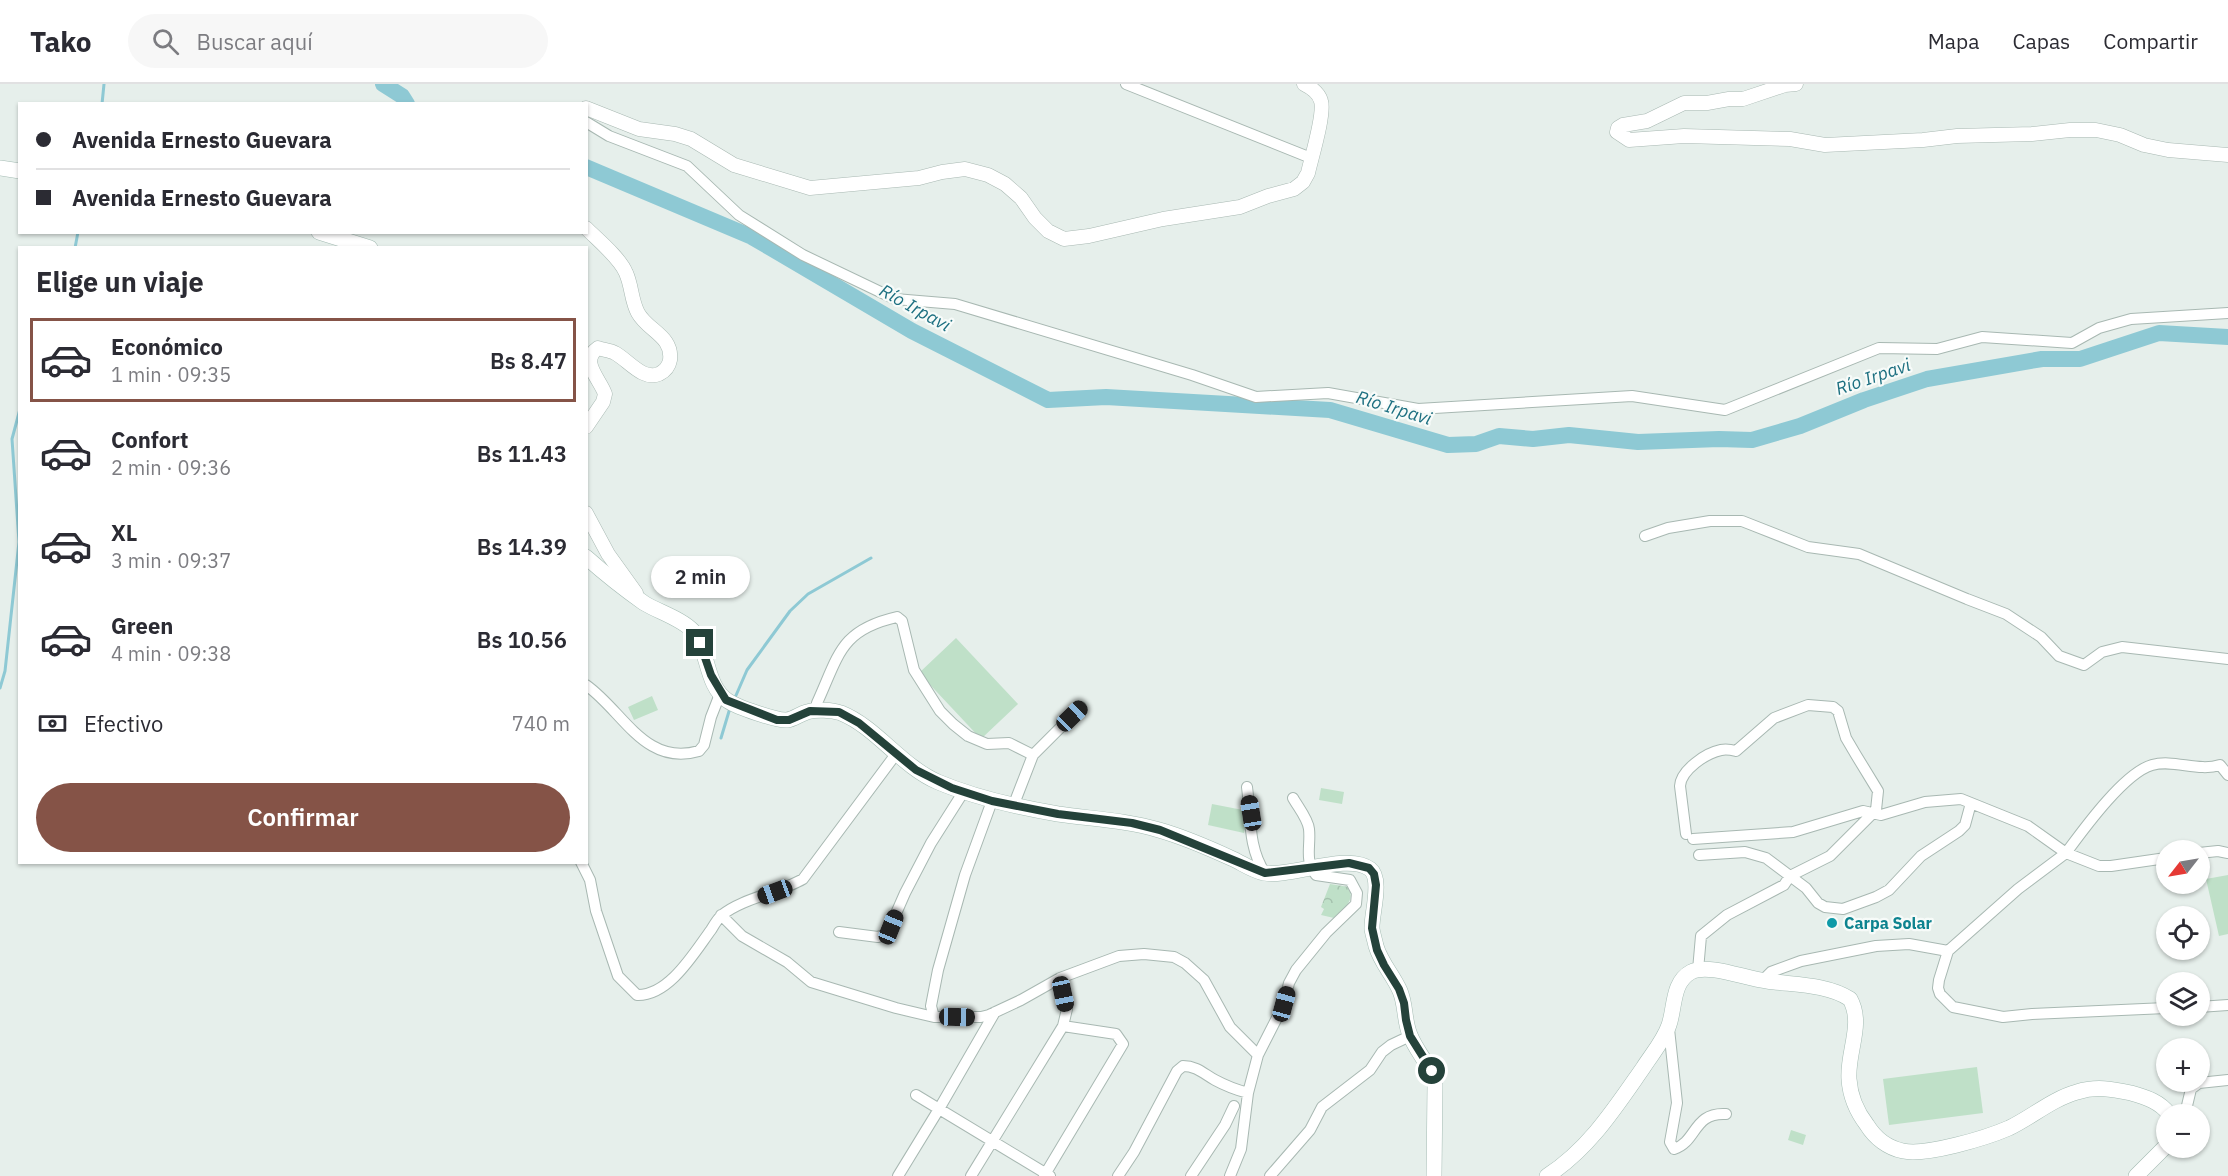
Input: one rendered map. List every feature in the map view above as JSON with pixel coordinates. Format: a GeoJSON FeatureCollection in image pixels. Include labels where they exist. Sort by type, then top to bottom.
{"type":"FeatureCollection","features":[{"type":"Feature","properties":{"kind":"main road"},"geometry":{"type":"LineString","coordinates":[[0,168],[18,171]]}},
{"type":"Feature","properties":{"kind":"main road"},"geometry":{"type":"LineString","coordinates":[[325,234],[364,246]]}},
{"type":"Feature","properties":{"kind":"main road"},"geometry":{"type":"LineString","coordinates":[[588,559],[644,602],[686,624],[695,633],[711,675],[729,700],[777,720],[789,720],[816,710],[839,712],[859,723],[916,770],[935,781],[992,801],[1058,814],[1132,823],[1160,830],[1265,873],[1349,863],[1369,868],[1374,874],[1376,885],[1372,928],[1380,957],[1402,996],[1410,1036],[1432,1071],[1435,1085],[1434,1176]]}},
{"type":"Feature","properties":{"kind":"main road"},"geometry":{"type":"LineString","coordinates":[[1547,1176],[1577,1153],[1609,1117],[1660,1043],[1669,1025],[1678,986],[1685,976],[1698,969],[1762,981],[1834,990],[1850,999],[1857,1015],[1849,1077],[1857,1109],[1875,1136],[1888,1146],[1901,1151],[1912,1152],[1938,1148],[1988,1136],[2011,1127],[2062,1097],[2093,1088],[2104,1087],[2150,1098],[2157,1104]]}},
{"type":"Feature","properties":{"kind":"main road"},"geometry":{"type":"LineString","coordinates":[[2136,1176],[2156,1156]]}},
{"type":"Feature","properties":{"kind":"street"},"geometry":{"type":"LineString","coordinates":[[1126,84],[1311,158]]}},
{"type":"Feature","properties":{"kind":"street"},"geometry":{"type":"LineString","coordinates":[[588,109],[639,129],[675,134],[691,140],[734,165],[810,188],[919,178],[965,169],[988,175],[1005,184],[1022,198],[1035,218],[1048,231],[1064,239],[1089,236],[1163,219],[1240,207],[1294,189],[1303,182],[1308,173],[1321,111],[1321,100],[1316,92],[1304,84]]}},
{"type":"Feature","properties":{"kind":"street"},"geometry":{"type":"LineString","coordinates":[[1796,84],[1743,99],[1684,103],[1647,121],[1623,125],[1618,128],[1617,132],[1629,140],[1684,136],[1790,139],[1825,145],[2096,130],[2120,135],[2152,147],[2228,155]]}},
{"type":"Feature","properties":{"kind":"street"},"geometry":{"type":"LineString","coordinates":[[588,123],[609,136],[687,165],[739,215],[803,255],[895,299],[955,304],[1192,375],[1256,397],[1328,393],[1418,409],[1632,396],[1725,410],[1879,348],[1937,350],[1982,337],[2072,344],[2099,328],[2131,319],[2228,313]]}},
{"type":"Feature","properties":{"kind":"street"},"geometry":{"type":"LineString","coordinates":[[588,230],[624,269],[632,302],[644,322],[667,342],[670,355],[670,364],[665,370],[658,375],[651,375],[632,367],[613,352],[598,348],[591,352],[590,368],[605,394],[603,402],[588,424]]}},
{"type":"Feature","properties":{"kind":"street"},"geometry":{"type":"LineString","coordinates":[[588,517],[608,554],[644,602]]}},
{"type":"Feature","properties":{"kind":"street"},"geometry":{"type":"LineString","coordinates":[[1645,536],[1668,528],[1710,521],[1742,521],[1808,547],[1859,554],[2006,614],[2041,637],[2059,656],[2084,665],[2102,652],[2122,647],[2228,658]]}},
{"type":"Feature","properties":{"kind":"street"},"geometry":{"type":"LineString","coordinates":[[816,710],[840,651],[850,639],[863,628],[897,617],[902,621],[914,670],[940,711],[968,736],[987,744],[1009,743],[1034,755]]}},
{"type":"Feature","properties":{"kind":"street"},"geometry":{"type":"LineString","coordinates":[[588,686],[602,696],[636,735],[663,752],[682,754],[699,751],[704,745],[711,717],[729,700]]}},
{"type":"Feature","properties":{"kind":"street"},"geometry":{"type":"LineString","coordinates":[[1698,969],[1701,936],[1727,915],[1784,885],[1790,876],[1830,855],[1872,813],[1876,810],[1878,791],[1846,738],[1838,711],[1833,707],[1808,705],[1774,718],[1736,751],[1721,750],[1687,770],[1680,780],[1680,786],[1690,837],[1793,832],[1863,811],[1872,813],[1881,814],[1925,802],[1953,799],[1971,803],[2028,826],[2066,853],[2099,866],[2156,859]]}},
{"type":"Feature","properties":{"kind":"street"},"geometry":{"type":"LineString","coordinates":[[1014,804],[1034,755],[1081,707]]}},
{"type":"Feature","properties":{"kind":"street"},"geometry":{"type":"LineString","coordinates":[[581,864],[590,880],[596,911],[618,976],[637,995],[653,993],[681,970],[721,915],[788,888],[803,879],[896,754]]}},
{"type":"Feature","properties":{"kind":"street"},"geometry":{"type":"LineString","coordinates":[[2156,1008],[2002,1017],[1953,1007],[1940,994],[1938,988],[1948,951],[2018,889],[2066,853],[2089,822],[2132,776],[2151,765],[2208,769],[2220,765],[2228,775]]}},
{"type":"Feature","properties":{"kind":"street"},"geometry":{"type":"LineString","coordinates":[[1246,787],[1253,846],[1256,858],[1265,873]]}},
{"type":"Feature","properties":{"kind":"street"},"geometry":{"type":"LineString","coordinates":[[839,932],[878,937],[887,934],[904,893],[931,843],[964,791]]}},
{"type":"Feature","properties":{"kind":"street"},"geometry":{"type":"LineString","coordinates":[[1230,1176],[1241,1149],[1248,1093],[1258,1055],[1284,1004],[1289,983],[1296,970],[1326,933],[1356,904],[1357,893],[1350,880],[1316,875],[1310,868],[1309,827],[1293,798]]}},
{"type":"Feature","properties":{"kind":"street"},"geometry":{"type":"LineString","coordinates":[[934,1017],[931,1006],[938,970],[965,875],[992,801]]}},
{"type":"Feature","properties":{"kind":"street"},"geometry":{"type":"LineString","coordinates":[[1699,855],[1745,852],[1755,854],[1778,865],[1806,888],[1824,907],[1843,909],[1889,890],[1921,856],[1965,825],[1971,803]]}},
{"type":"Feature","properties":{"kind":"street"},"geometry":{"type":"LineString","coordinates":[[2210,852],[2228,853]]}},
{"type":"Feature","properties":{"kind":"street"},"geometry":{"type":"LineString","coordinates":[[721,915],[742,936],[787,962],[811,982],[934,1017],[981,1017],[1060,978],[1119,956],[1144,954],[1174,957],[1185,963],[1204,980],[1230,1027],[1258,1055]]}},
{"type":"Feature","properties":{"kind":"street"},"geometry":{"type":"LineString","coordinates":[[1762,981],[1771,972],[1801,961],[1876,946],[1909,944],[1948,951]]}},
{"type":"Feature","properties":{"kind":"street"},"geometry":{"type":"LineString","coordinates":[[971,1176],[1063,1026],[1067,1010],[1060,978]]}},
{"type":"Feature","properties":{"kind":"street"},"geometry":{"type":"LineString","coordinates":[[2210,1006],[2228,1005]]}},
{"type":"Feature","properties":{"kind":"street"},"geometry":{"type":"LineString","coordinates":[[898,1176],[994,1012]]}},
{"type":"Feature","properties":{"kind":"street"},"geometry":{"type":"LineString","coordinates":[[1669,1025],[1677,1103],[1671,1146],[1674,1149],[1680,1147],[1708,1116],[1726,1114]]}},
{"type":"Feature","properties":{"kind":"street"},"geometry":{"type":"LineString","coordinates":[[916,1095],[1047,1175],[1123,1044],[1116,1034],[1063,1026]]}},
{"type":"Feature","properties":{"kind":"street"},"geometry":{"type":"LineString","coordinates":[[1270,1176],[1310,1130],[1322,1107],[1370,1070],[1382,1052],[1410,1036]]}},
{"type":"Feature","properties":{"kind":"street"},"geometry":{"type":"LineString","coordinates":[[1118,1176],[1134,1152],[1177,1071],[1183,1066],[1196,1068],[1236,1090],[1248,1093]]}},
{"type":"Feature","properties":{"kind":"street"},"geometry":{"type":"LineString","coordinates":[[2188,1104],[2191,1089],[2199,1083],[2228,1080]]}},
{"type":"Feature","properties":{"kind":"street"},"geometry":{"type":"LineString","coordinates":[[1191,1176],[1234,1106]]}},
{"type":"Feature","properties":{"kind":"green space"},"geometry":{"type":"Polygon","coordinates":[[[956,638],[1018,704],[981,739],[919,673],[956,638]]]}},
{"type":"Feature","properties":{"kind":"green space"},"geometry":{"type":"Polygon","coordinates":[[[652,696],[658,710],[634,720],[628,707],[652,696]]]}},
{"type":"Feature","properties":{"kind":"green space"},"geometry":{"type":"Polygon","coordinates":[[[1321,788],[1344,792],[1342,804],[1319,800],[1321,788]]]}},
{"type":"Feature","properties":{"kind":"green space"},"geometry":{"type":"Polygon","coordinates":[[[1212,804],[1248,811],[1244,833],[1208,825],[1212,804]]]}},
{"type":"Feature","properties":{"kind":"green space"},"geometry":{"type":"Polygon","coordinates":[[[2228,875],[2228,934],[2219,936],[2209,894],[2210,878],[2228,875]]]}},
{"type":"Feature","properties":{"kind":"green space"},"geometry":{"type":"Polygon","coordinates":[[[1330,884],[1349,887],[1351,897],[1348,904],[1334,918],[1321,915],[1324,909],[1321,907],[1330,884]]]}},
{"type":"Feature","properties":{"kind":"green space"},"geometry":{"type":"Polygon","coordinates":[[[1977,1067],[1983,1113],[1889,1125],[1883,1079],[1977,1067]]]}},
{"type":"Feature","properties":{"kind":"green space"},"geometry":{"type":"Polygon","coordinates":[[[1791,1130],[1806,1135],[1803,1145],[1788,1140],[1791,1130]]]}},
{"type":"Feature","properties":{"kind":"waterway"},"geometry":{"type":"LineString","coordinates":[[102,102],[104,84]]}},
{"type":"Feature","properties":{"kind":"waterway","name":"Río Irpavi"},"geometry":{"type":"LineString","coordinates":[[383,84],[402,96],[406,102]]}},
{"type":"Feature","properties":{"kind":"waterway","name":"Río Irpavi"},"geometry":{"type":"LineString","coordinates":[[588,168],[752,237],[912,331],[1048,400],[1106,397],[1330,410],[1448,445],[1476,444],[1499,436],[1533,439],[1569,435],[1638,442],[1752,440],[1800,426],[1864,400],[1927,379],[2042,359],[2080,359],[2159,333],[2228,337]]}},
{"type":"Feature","properties":{"kind":"waterway"},"geometry":{"type":"LineString","coordinates":[[75,246],[78,234]]}},
{"type":"Feature","properties":{"kind":"waterway"},"geometry":{"type":"LineString","coordinates":[[18,416],[12,439],[18,527]]}},
{"type":"Feature","properties":{"kind":"waterway"},"geometry":{"type":"LineString","coordinates":[[0,688],[5,671],[18,551]]}},
{"type":"Feature","properties":{"kind":"waterway"},"geometry":{"type":"LineString","coordinates":[[734,700],[747,670],[790,611],[808,594],[871,558]]}},
{"type":"Feature","properties":{"kind":"waterway"},"geometry":{"type":"LineString","coordinates":[[721,738],[730,708]]}},
{"type":"Feature","properties":{"kind":"place","name":"Carpa Solar"},"geometry":{"type":"Point","coordinates":[1832,923]}},
{"type":"Feature","properties":{"kind":"route"},"geometry":{"type":"LineString","coordinates":[[700,643],[711,675],[726,700],[777,720],[789,720],[816,710],[839,712],[859,723],[916,770],[952,788],[992,801],[1058,814],[1132,823],[1160,830],[1265,873],[1349,863],[1369,868],[1374,874],[1376,885],[1372,928],[1377,950],[1399,989],[1410,1036],[1432,1071]]}}]}
